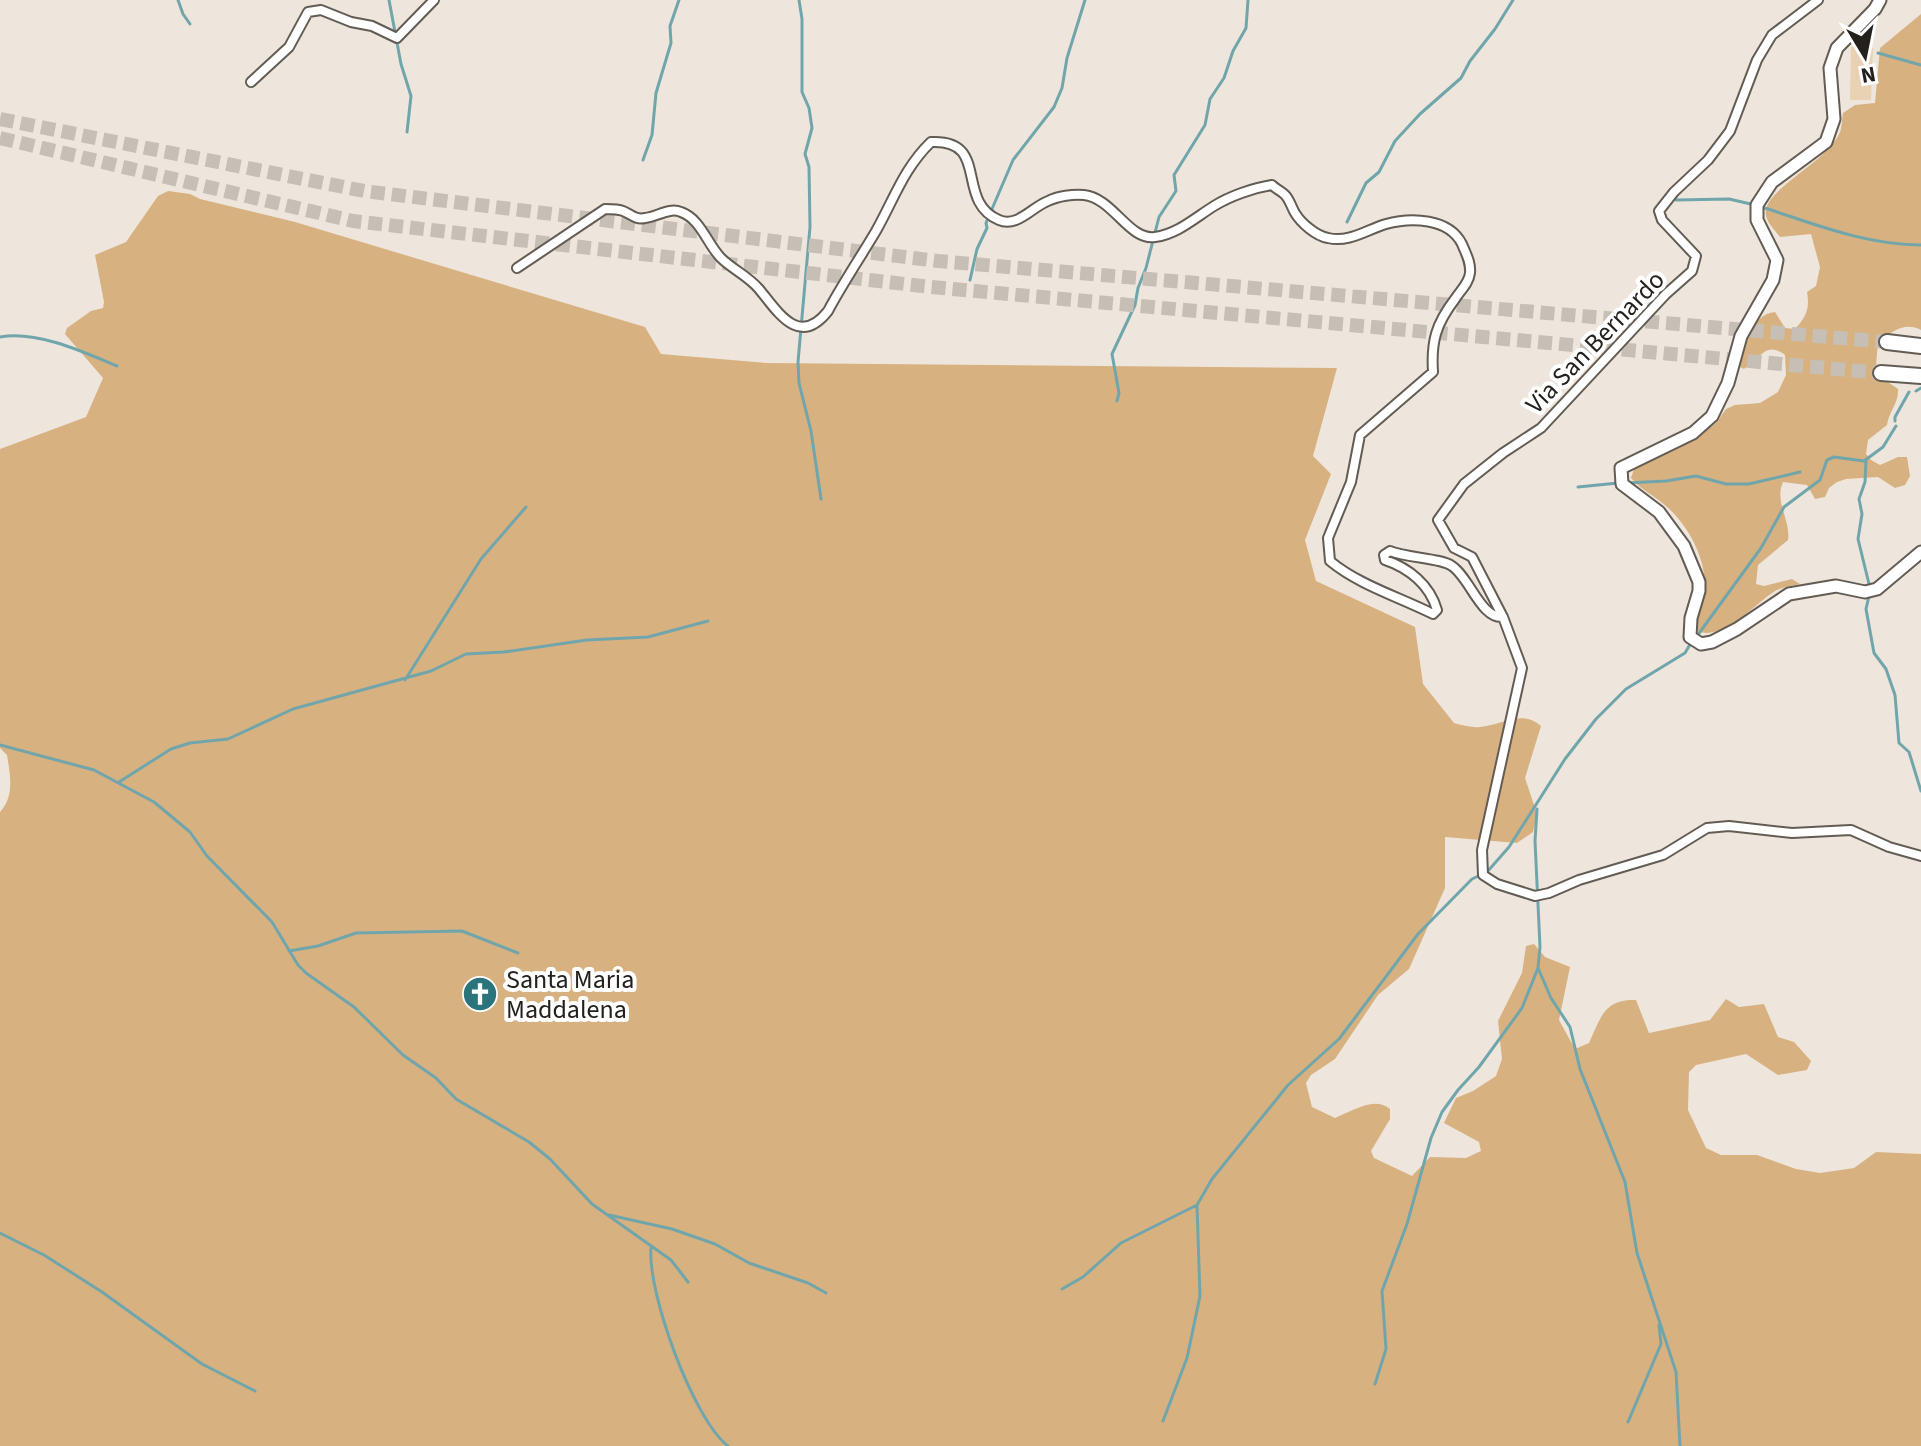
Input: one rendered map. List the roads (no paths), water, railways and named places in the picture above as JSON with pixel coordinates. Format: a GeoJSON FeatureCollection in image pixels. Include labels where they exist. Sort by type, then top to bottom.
{"type":"FeatureCollection","features":[{"type":"Feature","properties":{"kind":"highway"},"geometry":{"type":"LineString","coordinates":[[1887,342],[1915,346]]}},
{"type":"Feature","properties":{"kind":"highway"},"geometry":{"type":"LineString","coordinates":[[1881,373],[1914,376]]}},
{"type":"Feature","properties":{"kind":"street"},"geometry":{"type":"LineString","coordinates":[[251,82],[289,47],[308,12],[321,10],[351,22],[372,26],[397,38],[434,0]]}},
{"type":"Feature","properties":{"kind":"street","name":"Via San Bernardo"},"geometry":{"type":"LineString","coordinates":[[1818,0],[1772,35],[1757,60],[1730,131],[1708,160],[1659,211],[1662,220],[1696,256],[1692,271],[1666,294],[1541,428],[1464,484],[1438,520],[1454,548],[1472,557],[1503,617],[1522,668],[1482,850],[1483,871],[1497,884],[1535,896],[1549,893],[1579,880],[1663,855],[1707,828],[1729,826],[1792,833],[1851,830],[1889,847],[1921,856]]}},
{"type":"Feature","properties":{"kind":"street"},"geometry":{"type":"LineString","coordinates":[[1880,0],[1837,48],[1830,68],[1834,119],[1826,142],[1772,182],[1757,205],[1757,220],[1777,260],[1773,280],[1741,336],[1728,383],[1712,416],[1693,433],[1621,468],[1622,484],[1659,512],[1684,546],[1699,582],[1691,618],[1695,640],[1712,642],[1789,594],[1836,586],[1865,592],[1877,589],[1921,552]]}},
{"type":"Feature","properties":{"kind":"street"},"geometry":{"type":"LineString","coordinates":[[517,268],[605,209],[621,210],[633,218],[680,211],[698,225],[721,258],[758,288],[771,307],[789,323],[806,327],[819,323],[828,311],[915,157],[931,142],[948,141],[961,148],[978,199],[988,214],[1002,222],[1016,221],[1047,201],[1084,195],[1104,201],[1138,233],[1152,238],[1170,233],[1216,205],[1257,187],[1272,185],[1287,197],[1302,221],[1324,238],[1342,240],[1385,224],[1405,221],[1436,223],[1447,227],[1458,237],[1469,259],[1468,282],[1439,323],[1431,345],[1433,372],[1360,435],[1351,482],[1328,538],[1330,561],[1349,577],[1433,614],[1437,610],[1433,599],[1418,580],[1404,567],[1385,560],[1384,555],[1390,551],[1405,557],[1449,563],[1487,612],[1496,618],[1503,617]]}},
{"type":"Feature","properties":{"kind":"waterway"},"geometry":{"type":"LineString","coordinates":[[178,0],[190,24]]}},
{"type":"Feature","properties":{"kind":"waterway"},"geometry":{"type":"LineString","coordinates":[[389,0],[401,64],[411,96],[407,132]]}},
{"type":"Feature","properties":{"kind":"waterway"},"geometry":{"type":"LineString","coordinates":[[643,160],[652,135],[656,93],[671,43],[670,26],[679,0]]}},
{"type":"Feature","properties":{"kind":"waterway"},"geometry":{"type":"LineString","coordinates":[[799,0],[802,92],[809,108],[812,128],[805,154],[809,167],[810,227],[798,362],[799,383],[811,431],[821,499]]}},
{"type":"Feature","properties":{"kind":"waterway"},"geometry":{"type":"LineString","coordinates":[[970,280],[986,223],[1013,160],[1054,107],[1062,88],[1067,58],[1085,0]]}},
{"type":"Feature","properties":{"kind":"waterway"},"geometry":{"type":"LineString","coordinates":[[1117,401],[1119,393],[1112,354],[1135,305],[1159,217],[1176,191],[1174,175],[1205,125],[1210,99],[1224,78],[1233,51],[1246,28],[1248,0]]}},
{"type":"Feature","properties":{"kind":"waterway"},"geometry":{"type":"LineString","coordinates":[[1347,222],[1366,183],[1379,172],[1395,141],[1461,78],[1513,0]]}},
{"type":"Feature","properties":{"kind":"waterway"},"geometry":{"type":"LineString","coordinates":[[1878,53],[1921,65]]}},
{"type":"Feature","properties":{"kind":"waterway"},"geometry":{"type":"LineString","coordinates":[[1676,200],[1729,199],[1755,205]]}},
{"type":"Feature","properties":{"kind":"waterway"},"geometry":{"type":"LineString","coordinates":[[1762,207],[1860,237],[1921,245]]}},
{"type":"Feature","properties":{"kind":"waterway"},"geometry":{"type":"LineString","coordinates":[[0,337],[44,339],[117,366]]}},
{"type":"Feature","properties":{"kind":"waterway"},"geometry":{"type":"LineString","coordinates":[[1916,391],[1921,388]]}},
{"type":"Feature","properties":{"kind":"waterway"},"geometry":{"type":"LineString","coordinates":[[1895,421],[1909,392]]}},
{"type":"Feature","properties":{"kind":"waterway"},"geometry":{"type":"LineString","coordinates":[[1697,636],[1761,548],[1784,507],[1820,480],[1827,460],[1834,457],[1864,461],[1883,447],[1896,426]]}},
{"type":"Feature","properties":{"kind":"waterway"},"geometry":{"type":"LineString","coordinates":[[1866,460],[1865,482],[1859,499],[1862,514],[1858,539],[1870,588]]}},
{"type":"Feature","properties":{"kind":"waterway"},"geometry":{"type":"LineString","coordinates":[[1626,483],[1696,476],[1726,484],[1749,484],[1800,472]]}},
{"type":"Feature","properties":{"kind":"waterway"},"geometry":{"type":"LineString","coordinates":[[1578,487],[1618,483]]}},
{"type":"Feature","properties":{"kind":"waterway"},"geometry":{"type":"LineString","coordinates":[[405,680],[481,559],[526,507]]}},
{"type":"Feature","properties":{"kind":"waterway"},"geometry":{"type":"LineString","coordinates":[[1869,596],[1866,609],[1874,653],[1886,669],[1895,695],[1899,743],[1909,752],[1921,791]]}},
{"type":"Feature","properties":{"kind":"waterway"},"geometry":{"type":"LineString","coordinates":[[119,782],[171,749],[190,743],[228,739],[293,709],[431,671],[466,654],[587,640],[648,637],[708,621]]}},
{"type":"Feature","properties":{"kind":"waterway"},"geometry":{"type":"LineString","coordinates":[[1163,1421],[1187,1358],[1200,1296],[1197,1205],[1212,1179],[1288,1085],[1339,1039],[1418,934],[1472,879],[1487,872],[1509,847],[1565,759],[1596,719],[1626,689],[1685,653],[1692,641]]}},
{"type":"Feature","properties":{"kind":"waterway"},"geometry":{"type":"LineString","coordinates":[[0,745],[94,770],[154,802],[190,832],[207,856],[272,922],[306,973],[354,1007],[403,1055],[436,1078],[456,1099],[529,1142],[550,1159],[592,1204],[671,1260],[688,1282]]}},
{"type":"Feature","properties":{"kind":"waterway"},"geometry":{"type":"LineString","coordinates":[[1375,1384],[1386,1349],[1382,1291],[1407,1224],[1431,1138],[1442,1112],[1522,1008],[1538,968],[1537,809]]}},
{"type":"Feature","properties":{"kind":"waterway"},"geometry":{"type":"LineString","coordinates":[[289,951],[318,946],[356,933],[462,931],[518,953]]}},
{"type":"Feature","properties":{"kind":"waterway"},"geometry":{"type":"LineString","coordinates":[[1538,968],[1551,998],[1570,1027],[1580,1069],[1625,1182],[1637,1253],[1676,1372],[1680,1446]]}},
{"type":"Feature","properties":{"kind":"waterway"},"geometry":{"type":"LineString","coordinates":[[1062,1289],[1083,1277],[1121,1243],[1197,1205]]}},
{"type":"Feature","properties":{"kind":"waterway"},"geometry":{"type":"LineString","coordinates":[[609,1215],[672,1229],[715,1244],[749,1263],[808,1283],[826,1293]]}},
{"type":"Feature","properties":{"kind":"waterway"},"geometry":{"type":"LineString","coordinates":[[0,1233],[44,1255],[102,1292],[202,1364],[255,1391]]}},
{"type":"Feature","properties":{"kind":"waterway"},"geometry":{"type":"LineString","coordinates":[[651,1248],[656,1294],[675,1353],[701,1410],[714,1432],[728,1446]]}},
{"type":"Feature","properties":{"kind":"waterway"},"geometry":{"type":"LineString","coordinates":[[1628,1422],[1661,1344],[1659,1325]]}},
{"type":"Feature","properties":{"kind":"tunnel"},"geometry":{"type":"LineString","coordinates":[[0,119],[364,191],[938,261],[1887,342]]}},
{"type":"Feature","properties":{"kind":"tunnel"},"geometry":{"type":"LineString","coordinates":[[0,138],[353,221],[931,287],[1881,373]]}},
{"type":"Feature","properties":{"kind":"place","name":"Santa Maria Maddalena"},"geometry":{"type":"Point","coordinates":[480,994]}}]}
